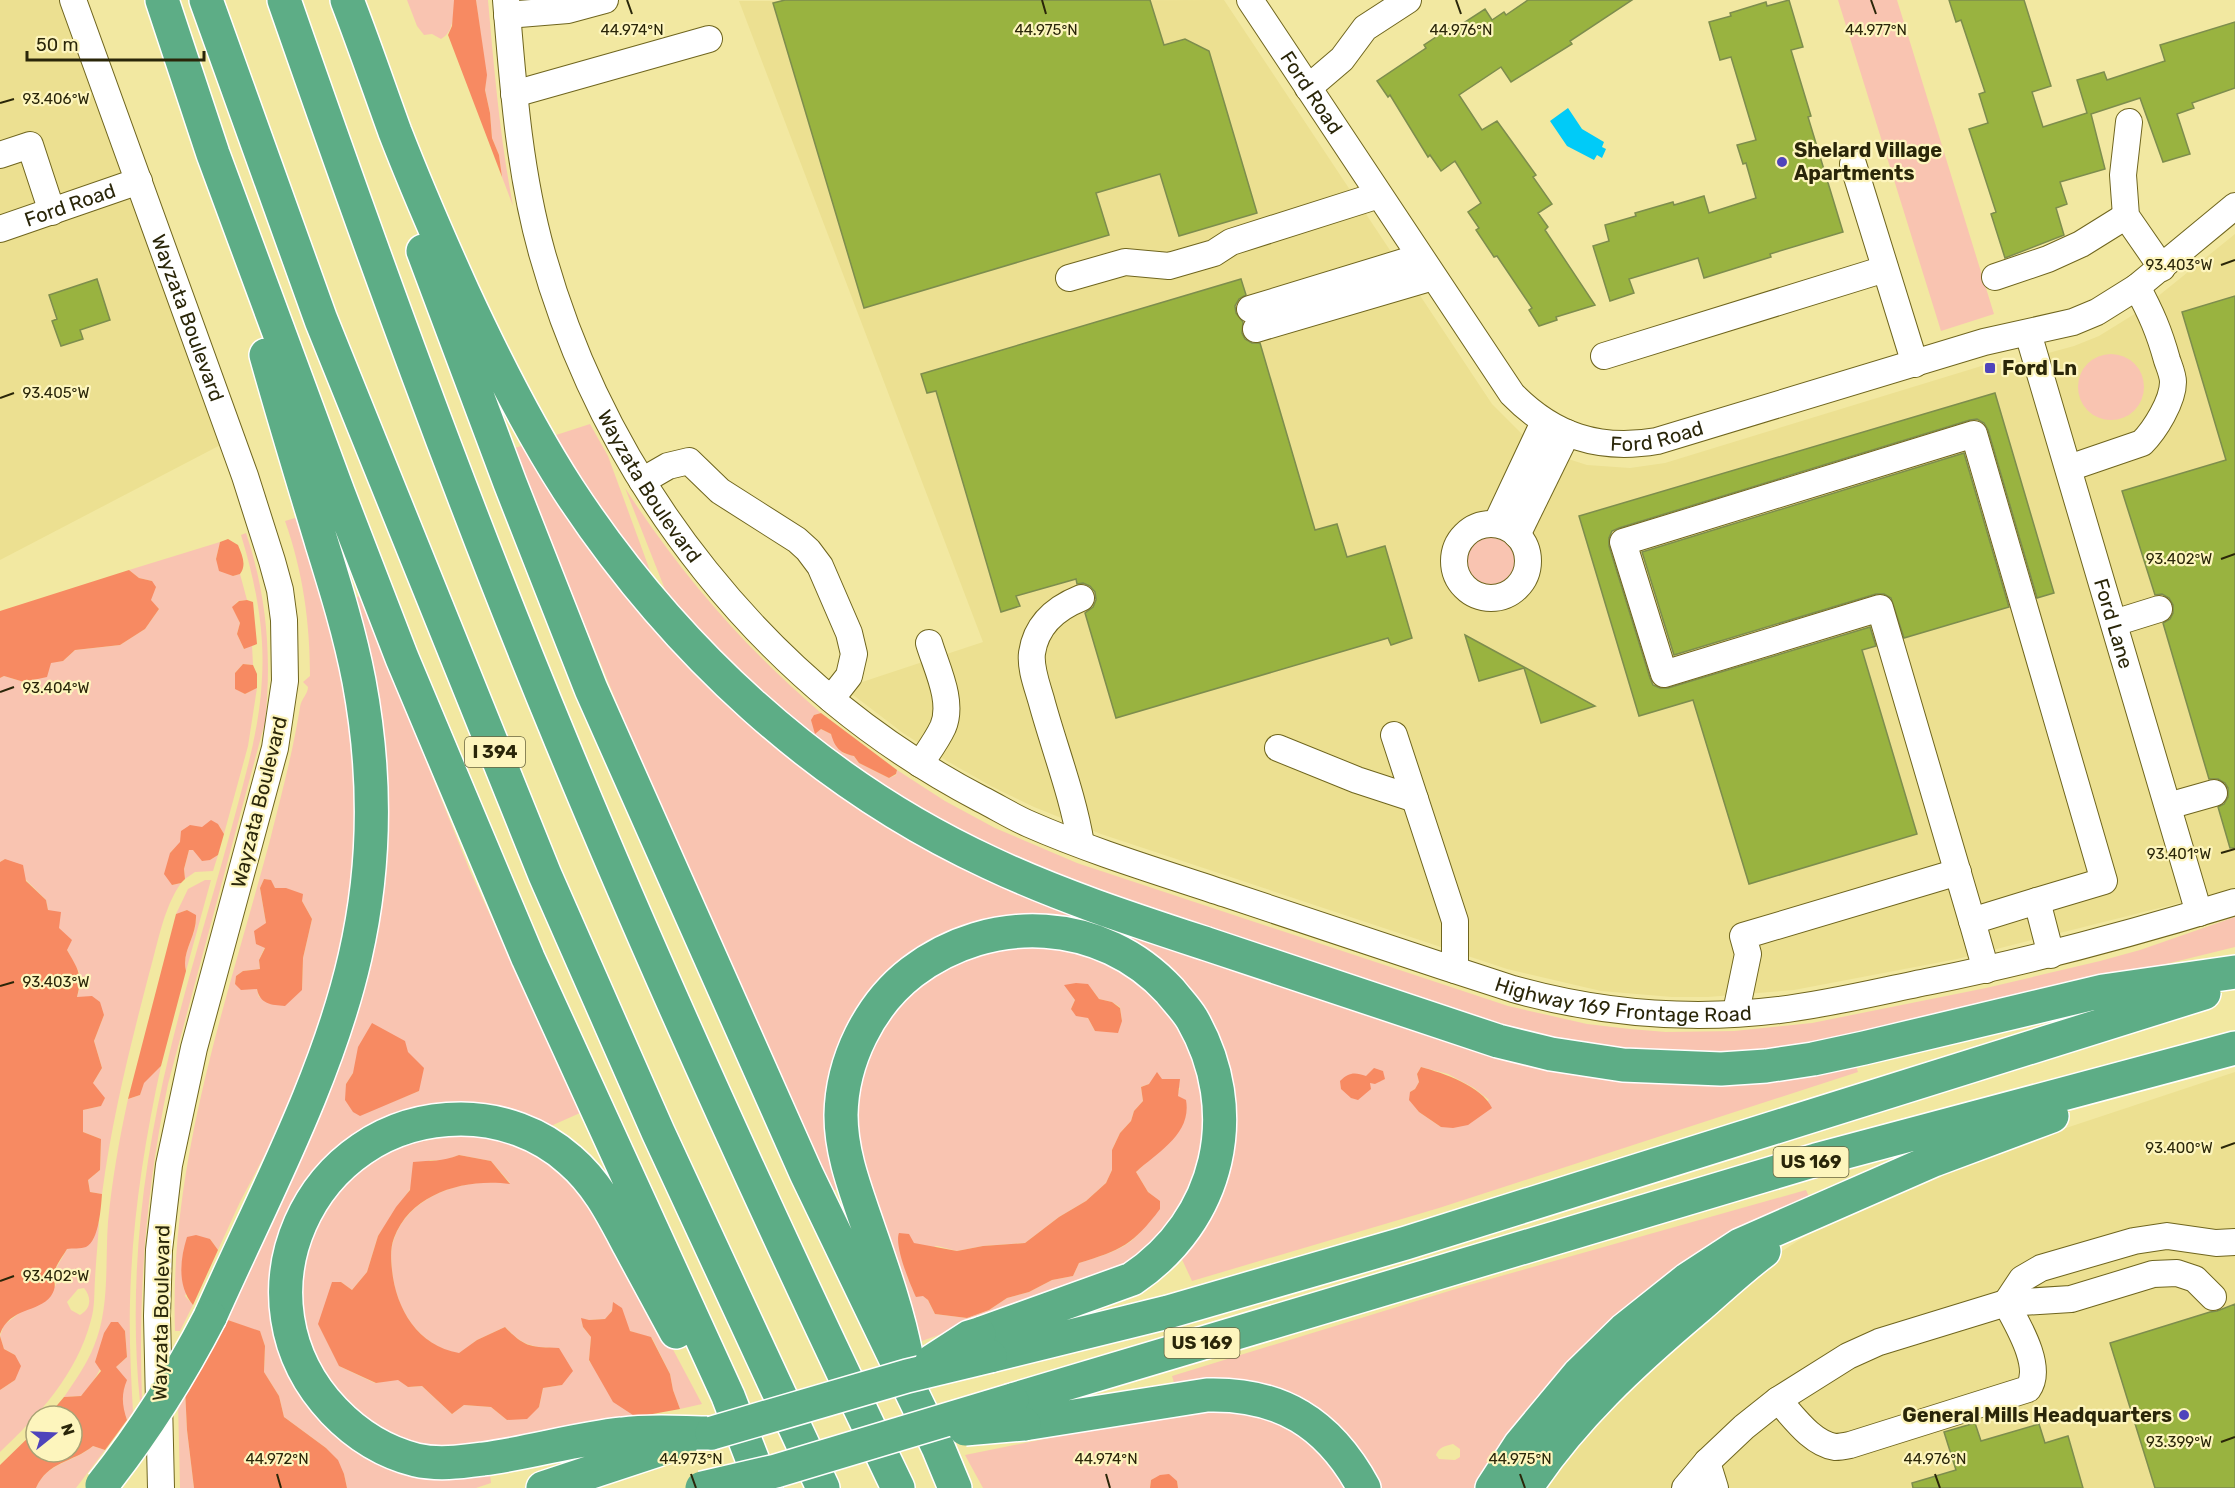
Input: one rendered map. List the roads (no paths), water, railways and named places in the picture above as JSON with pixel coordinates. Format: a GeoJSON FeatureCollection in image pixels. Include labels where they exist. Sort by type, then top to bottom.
{"type":"FeatureCollection","features":[{"type":"Feature","properties":{"kind":"highway"},"geometry":{"type":"LineString","coordinates":[[162,0],[213,154],[402,658],[472,828],[576,1064],[728,1396],[759,1479]]}},
{"type":"Feature","properties":{"kind":"highway","name":"I 394"},"geometry":{"type":"LineString","coordinates":[[206,0],[321,321],[545,875],[658,1132],[823,1488]]}},
{"type":"Feature","properties":{"kind":"highway"},"geometry":{"type":"LineString","coordinates":[[284,0],[428,397],[509,612],[563,745],[765,1209],[898,1488]]}},
{"type":"Feature","properties":{"kind":"highway"},"geometry":{"type":"LineString","coordinates":[[335,0],[476,394],[591,689],[802,1162],[911,1388],[954,1488]]}},
{"type":"Feature","properties":{"kind":"highway"},"geometry":{"type":"LineString","coordinates":[[347,0],[423,201],[490,346],[543,448],[569,490],[633,579],[697,652],[734,689],[789,736],[903,816],[986,862],[1094,906],[1498,1041],[1551,1054],[1623,1065],[1721,1069],[1766,1066],[1813,1059],[2103,991],[2235,972]]}},
{"type":"Feature","properties":{"kind":"highway"},"geometry":{"type":"LineString","coordinates":[[101,1486],[132,1447],[162,1402],[210,1317],[311,1092],[338,1019],[353,967],[368,880],[372,806],[370,761],[351,642],[278,399],[213,154]]}},
{"type":"Feature","properties":{"kind":"highway"},"geometry":{"type":"LineString","coordinates":[[543,1488],[648,1442],[712,1433],[911,1388],[969,1337],[985,1345],[1132,1279],[1152,1265],[1170,1247],[1195,1215],[1212,1175],[1220,1124],[1218,1094],[1207,1053],[1192,1018],[1161,981],[1142,965],[1096,942],[1068,934],[1020,930],[969,941],[940,954],[902,979],[875,1010],[855,1049],[848,1070],[841,1114],[846,1158],[899,1317],[911,1388]]}},
{"type":"Feature","properties":{"kind":"highway","name":"US 169"},"geometry":{"type":"LineString","coordinates":[[985,1345],[1168,1312],[1406,1243],[2235,983]]}},
{"type":"Feature","properties":{"kind":"highway"},"geometry":{"type":"LineString","coordinates":[[1492,1488],[1520,1445],[1579,1374],[1624,1330],[1688,1280],[1740,1245],[1850,1196],[2025,1125],[2235,1048]]}},
{"type":"Feature","properties":{"kind":"highway","name":"US 169"},"geometry":{"type":"LineString","coordinates":[[1018,1412],[1816,1160],[2235,1048]]}},
{"type":"Feature","properties":{"kind":"highway"},"geometry":{"type":"LineString","coordinates":[[648,1442],[621,1434],[523,1454],[438,1463],[396,1453],[356,1432],[322,1398],[307,1376],[289,1329],[286,1308],[287,1265],[292,1244],[300,1221],[325,1182],[343,1162],[363,1146],[403,1128],[428,1122],[478,1119],[526,1132],[543,1141],[569,1159],[605,1200],[681,1341],[728,1396]]}},
{"type":"Feature","properties":{"kind":"highway"},"geometry":{"type":"LineString","coordinates":[[1526,1488],[1559,1442],[1614,1382],[1654,1344],[1762,1252],[1850,1196]]}},
{"type":"Feature","properties":{"kind":"highway"},"geometry":{"type":"LineString","coordinates":[[702,1488],[759,1479],[894,1436],[1018,1412],[1233,1394],[1282,1406],[1308,1421],[1334,1444],[1352,1467],[1364,1488]]}},
{"type":"Feature","properties":{"kind":"highway"},"geometry":{"type":"LineString","coordinates":[[938,1447],[964,1488]]}},
{"type":"Feature","properties":{"kind":"street","name":"Wayzata Boulevard"},"geometry":{"type":"LineString","coordinates":[[73,0],[245,476],[272,561],[283,610],[286,656],[282,713],[275,748],[194,1048],[169,1165],[158,1261],[161,1488]]}},
{"type":"Feature","properties":{"kind":"street"},"geometry":{"type":"LineString","coordinates":[[506,7],[568,10],[605,0]]}},
{"type":"Feature","properties":{"kind":"street"},"geometry":{"type":"LineString","coordinates":[[1308,88],[1342,59],[1365,28],[1408,0]]}},
{"type":"Feature","properties":{"kind":"street","name":"Ford Road"},"geometry":{"type":"LineString","coordinates":[[1255,2],[1308,88],[1512,394],[1527,410],[1544,422],[1593,442],[1616,445],[1657,441],[1984,342],[2073,322],[2097,312],[2137,287],[2235,206]]}},
{"type":"Feature","properties":{"kind":"street","name":"Wayzata Boulevard"},"geometry":{"type":"LineString","coordinates":[[506,7],[514,94],[531,206],[556,301],[596,396],[642,482],[683,542],[729,600],[784,658],[865,727],[956,786],[1027,823]]}},
{"type":"Feature","properties":{"kind":"street"},"geometry":{"type":"LineString","coordinates":[[514,94],[710,39]]}},
{"type":"Feature","properties":{"kind":"street"},"geometry":{"type":"LineString","coordinates":[[2128,122],[2123,175],[2126,216],[2162,268]]}},
{"type":"Feature","properties":{"kind":"street"},"geometry":{"type":"LineString","coordinates":[[0,155],[30,145],[52,212]]}},
{"type":"Feature","properties":{"kind":"street"},"geometry":{"type":"LineString","coordinates":[[1853,164],[1915,364]]}},
{"type":"Feature","properties":{"kind":"street","name":"Ford Road"},"geometry":{"type":"LineString","coordinates":[[0,229],[139,181]]}},
{"type":"Feature","properties":{"kind":"street"},"geometry":{"type":"LineString","coordinates":[[1069,278],[1125,262],[1169,266],[1214,253],[1231,242],[1379,195]]}},
{"type":"Feature","properties":{"kind":"street"},"geometry":{"type":"LineString","coordinates":[[1995,277],[2048,259],[2081,243],[2126,216]]}},
{"type":"Feature","properties":{"kind":"street"},"geometry":{"type":"LineString","coordinates":[[1253,319],[1426,267]]}},
{"type":"Feature","properties":{"kind":"street"},"geometry":{"type":"LineString","coordinates":[[1604,356],[1885,269]]}},
{"type":"Feature","properties":{"kind":"street"},"geometry":{"type":"LineString","coordinates":[[2069,468],[2142,443],[2155,427],[2170,394],[2173,382],[2156,322],[2137,287]]}},
{"type":"Feature","properties":{"kind":"street","name":"Ford Lane"},"geometry":{"type":"LineString","coordinates":[[2028,333],[2199,913]]}},
{"type":"Feature","properties":{"kind":"street"},"geometry":{"type":"LineString","coordinates":[[1544,422],[1507,529],[1567,433]]}},
{"type":"Feature","properties":{"kind":"street"},"geometry":{"type":"LineString","coordinates":[[1972,921],[2104,881],[1974,434],[1623,542],[1664,674],[1880,608],[1986,970]]}},
{"type":"Feature","properties":{"kind":"street"},"geometry":{"type":"LineString","coordinates":[[642,482],[668,466],[689,461],[720,491],[797,540],[808,550],[820,566],[849,633],[854,654],[849,676],[831,699]]}},
{"type":"Feature","properties":{"kind":"street"},"geometry":{"type":"LineString","coordinates":[[1081,598],[1064,605],[1043,623],[1031,657],[1077,819],[1081,844]]}},
{"type":"Feature","properties":{"kind":"street"},"geometry":{"type":"LineString","coordinates":[[2114,623],[2159,609]]}},
{"type":"Feature","properties":{"kind":"street"},"geometry":{"type":"LineString","coordinates":[[920,764],[943,727],[946,715],[946,699],[929,643]]}},
{"type":"Feature","properties":{"kind":"street"},"geometry":{"type":"LineString","coordinates":[[1394,735],[1455,921],[1455,970]]}},
{"type":"Feature","properties":{"kind":"street"},"geometry":{"type":"LineString","coordinates":[[1278,748],[1357,780],[1415,799]]}},
{"type":"Feature","properties":{"kind":"street"},"geometry":{"type":"LineString","coordinates":[[2169,806],[2214,793]]}},
{"type":"Feature","properties":{"kind":"street","name":"Highway 169 Frontage Road"},"geometry":{"type":"LineString","coordinates":[[1027,823],[1125,861],[1455,970],[1551,999],[1588,1006],[1676,1014],[1777,1010],[1813,1005],[2051,955],[2138,932],[2235,902]]}},
{"type":"Feature","properties":{"kind":"street"},"geometry":{"type":"LineString","coordinates":[[1736,1012],[1748,954],[1743,936],[1958,872]]}},
{"type":"Feature","properties":{"kind":"street"},"geometry":{"type":"LineString","coordinates":[[2037,901],[2051,955]]}},
{"type":"Feature","properties":{"kind":"street"},"geometry":{"type":"LineString","coordinates":[[2006,1303],[2022,1279],[2041,1268],[2134,1241],[2167,1236],[2216,1243],[2235,1242]]}},
{"type":"Feature","properties":{"kind":"street"},"geometry":{"type":"LineString","coordinates":[[1685,1488],[1707,1462],[1744,1427],[1778,1400],[1848,1356],[1879,1342],[2006,1303],[2071,1299],[2153,1274],[2177,1273],[2195,1279],[2213,1297]]}},
{"type":"Feature","properties":{"kind":"street"},"geometry":{"type":"LineString","coordinates":[[1778,1400],[1803,1427],[1819,1440],[1835,1447],[1850,1445],[2028,1389],[2033,1382],[2033,1369],[2028,1350],[2006,1303]]}},
{"type":"Feature","properties":{"kind":"street"},"geometry":{"type":"LineString","coordinates":[[1707,1462],[1715,1488]]}},
{"type":"Feature","properties":{"kind":"water"},"geometry":{"type":"Polygon","coordinates":[[[1568,108],[1582,129],[1604,142],[1602,147],[1606,149],[1602,158],[1597,155],[1594,160],[1567,146],[1550,121],[1568,108]]]}},
{"type":"Feature","properties":{"kind":"place","name":"Shelard Village Apartments"},"geometry":{"type":"Point","coordinates":[1782,162]}},
{"type":"Feature","properties":{"kind":"place","name":"Ford Ln"},"geometry":{"type":"Point","coordinates":[1990,368]}},
{"type":"Feature","properties":{"kind":"place","name":"General Mills Headquarters"},"geometry":{"type":"Point","coordinates":[2184,1415]}}]}
